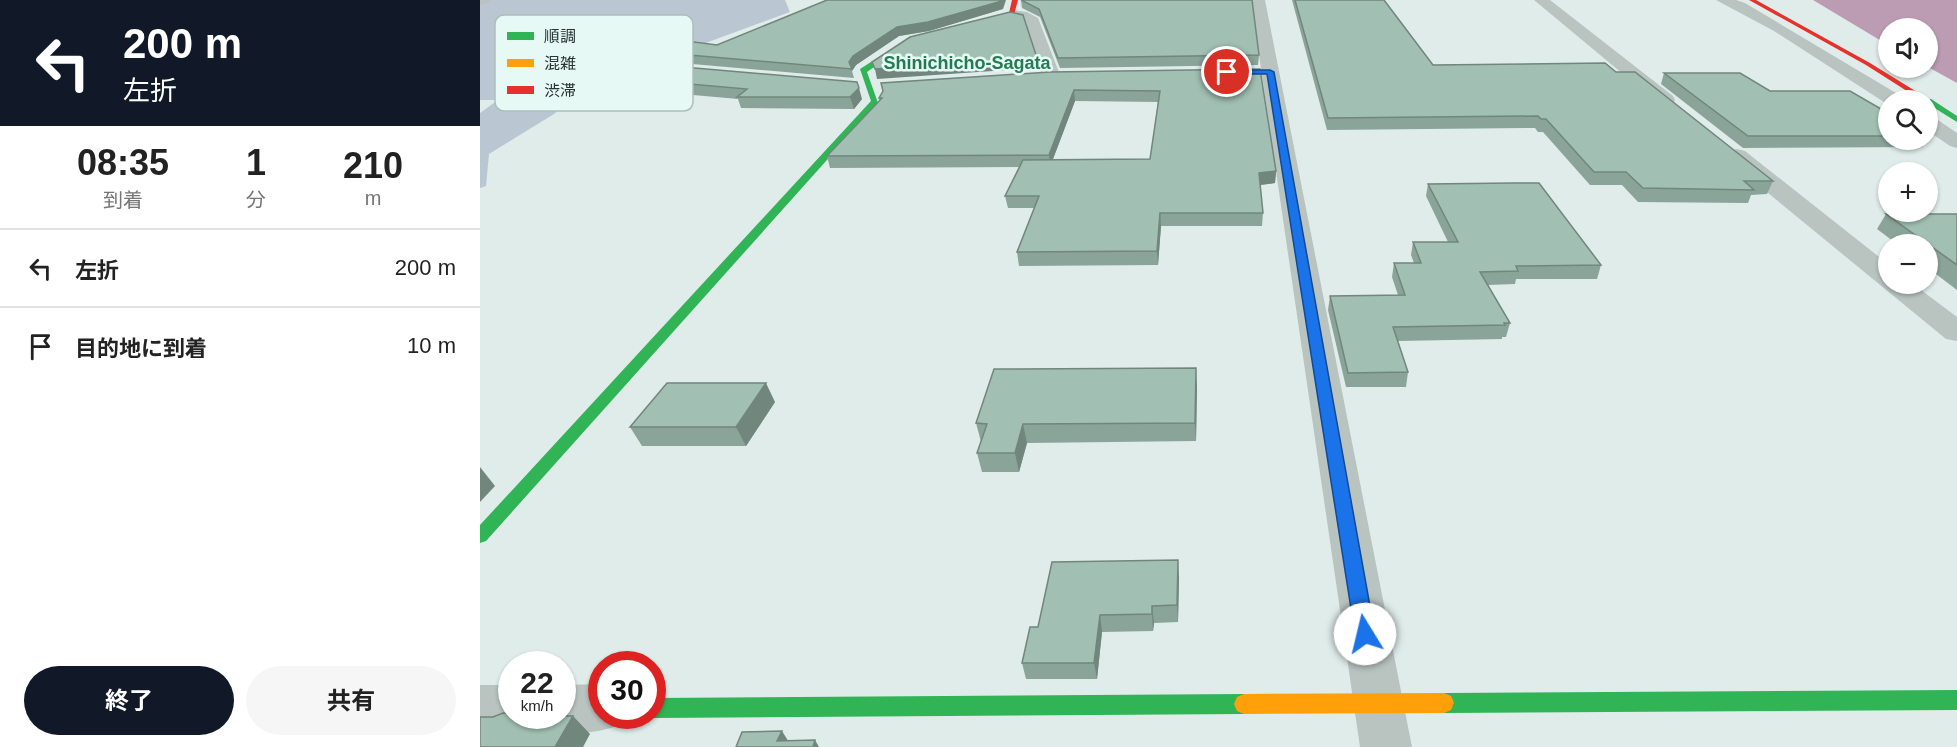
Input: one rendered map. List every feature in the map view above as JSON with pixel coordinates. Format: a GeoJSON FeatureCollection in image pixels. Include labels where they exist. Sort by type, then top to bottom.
{"type":"FeatureCollection","features":[{"type":"Feature","properties":{"kind":"street"},"geometry":{"type":"LineString","coordinates":[[480,1],[485,0]]}},
{"type":"Feature","properties":{"kind":"street"},"geometry":{"type":"LineString","coordinates":[[1258,0],[1259,72],[1386,747]]}},
{"type":"Feature","properties":{"kind":"street"},"geometry":{"type":"LineString","coordinates":[[1541,0],[1678,109]]}},
{"type":"Feature","properties":{"kind":"street"},"geometry":{"type":"LineString","coordinates":[[1723,0],[1740,6],[1779,28],[1878,90]]}},
{"type":"Feature","properties":{"kind":"street"},"geometry":{"type":"LineString","coordinates":[[1743,0],[1752,0],[1868,64],[1909,90]]}},
{"type":"Feature","properties":{"kind":"street"},"geometry":{"type":"LineString","coordinates":[[953,31],[1013,7],[1033,21],[1051,75]]}},
{"type":"Feature","properties":{"kind":"street"},"geometry":{"type":"LineString","coordinates":[[480,537],[875,101],[863,71],[906,41],[923,38]]}},
{"type":"Feature","properties":{"kind":"street"},"geometry":{"type":"LineString","coordinates":[[1028,76],[1074,74]]}},
{"type":"Feature","properties":{"kind":"street"},"geometry":{"type":"LineString","coordinates":[[847,85],[870,87],[892,85]]}},
{"type":"Feature","properties":{"kind":"street"},"geometry":{"type":"LineString","coordinates":[[1938,108],[1957,120]]}},
{"type":"Feature","properties":{"kind":"street"},"geometry":{"type":"LineString","coordinates":[[1938,129],[1957,142]]}},
{"type":"Feature","properties":{"kind":"street"},"geometry":{"type":"LineString","coordinates":[[1724,146],[1878,269]]}},
{"type":"Feature","properties":{"kind":"street"},"geometry":{"type":"LineString","coordinates":[[1909,294],[1957,332]]}},
{"type":"Feature","properties":{"kind":"street"},"geometry":{"type":"LineString","coordinates":[[666,708],[1957,700]]}},
{"type":"Feature","properties":{"kind":"street"},"geometry":{"type":"LineString","coordinates":[[480,709],[498,709]]}},
{"type":"Feature","properties":{"kind":"shaded area"},"geometry":{"type":"Polygon","coordinates":[[[480,0],[785,0],[790,12],[693,48],[693,15],[495,15],[495,100],[480,100],[480,0]]]}},
{"type":"Feature","properties":{"kind":"shaded area"},"geometry":{"type":"Polygon","coordinates":[[[1813,0],[1957,0],[1957,83],[1938,73],[1938,18],[1878,18],[1878,39],[1813,0]]]}},
{"type":"Feature","properties":{"kind":"shaded area"},"geometry":{"type":"Polygon","coordinates":[[[495,102],[495,111],[558,111],[489,154],[486,186],[480,188],[480,113],[495,102]]]}},
{"type":"Feature","properties":{"kind":"building"},"geometry":{"type":"Polygon","coordinates":[[[827,0],[1002,0],[928,22],[897,27],[853,56],[849,62],[852,69],[693,55],[693,42],[717,45],[827,0]]]}},
{"type":"Feature","properties":{"kind":"building"},"geometry":{"type":"Polygon","coordinates":[[[1021,0],[1252,0],[1259,55],[1058,58],[1039,9],[1021,0]]]}},
{"type":"Feature","properties":{"kind":"building"},"geometry":{"type":"Polygon","coordinates":[[[1295,0],[1384,0],[1433,65],[1605,63],[1616,72],[1635,72],[1773,181],[1744,181],[1754,190],[1643,188],[1626,172],[1594,172],[1546,119],[1538,116],[1328,118],[1295,0]]]}},
{"type":"Feature","properties":{"kind":"building"},"geometry":{"type":"Polygon","coordinates":[[[1010,12],[1023,15],[1037,58],[875,69],[872,62],[910,37],[1010,12]]]}},
{"type":"Feature","properties":{"kind":"building"},"geometry":{"type":"Polygon","coordinates":[[[693,68],[857,82],[859,88],[850,97],[737,97],[747,89],[693,84],[693,68]]]}},
{"type":"Feature","properties":{"kind":"building"},"geometry":{"type":"Polygon","coordinates":[[[1260,69],[1276,171],[1259,173],[1263,213],[1160,213],[1157,251],[1017,252],[1039,196],[1005,196],[1023,160],[1150,159],[1160,91],[1074,90],[1049,155],[827,156],[882,98],[879,98],[883,91],[881,83],[1050,72],[1260,69]]]}},
{"type":"Feature","properties":{"kind":"building"},"geometry":{"type":"Polygon","coordinates":[[[1664,73],[1740,73],[1770,91],[1850,91],[1878,107],[1878,136],[1748,136],[1664,73]]]}},
{"type":"Feature","properties":{"kind":"building"},"geometry":{"type":"Polygon","coordinates":[[[1539,183],[1601,265],[1516,266],[1518,271],[1480,272],[1510,323],[1504,323],[1505,325],[1393,327],[1408,372],[1348,373],[1330,296],[1405,295],[1394,263],[1421,263],[1413,242],[1458,242],[1428,184],[1539,183]]]}},
{"type":"Feature","properties":{"kind":"building"},"geometry":{"type":"Polygon","coordinates":[[[1938,214],[1957,214],[1957,265],[1938,251],[1938,234],[1914,234],[1897,222],[1938,222],[1938,214]]]}},
{"type":"Feature","properties":{"kind":"building"},"geometry":{"type":"Polygon","coordinates":[[[1196,368],[1195,423],[1023,424],[1015,453],[977,453],[987,424],[976,423],[994,369],[1196,368]]]}},
{"type":"Feature","properties":{"kind":"building"},"geometry":{"type":"Polygon","coordinates":[[[667,383],[766,383],[736,427],[630,427],[667,383]]]}},
{"type":"Feature","properties":{"kind":"building"},"geometry":{"type":"Polygon","coordinates":[[[1178,560],[1177,605],[1152,606],[1152,614],[1100,615],[1094,663],[1022,663],[1030,627],[1038,627],[1052,562],[1178,560]]]}},
{"type":"Feature","properties":{"kind":"building"},"geometry":{"type":"Polygon","coordinates":[[[498,715],[498,729],[565,729],[555,747],[480,747],[480,717],[498,715]]]}},
{"type":"Feature","properties":{"kind":"building"},"geometry":{"type":"Polygon","coordinates":[[[782,731],[777,741],[815,740],[813,747],[736,747],[742,732],[782,731]]]}},
{"type":"Feature","properties":{"kind":"traffic: fast"},"geometry":{"type":"LineString","coordinates":[[480,536],[875,101],[863,71],[909,40]]}},
{"type":"Feature","properties":{"kind":"traffic: fast"},"geometry":{"type":"LineString","coordinates":[[1938,108],[1957,120]]}},
{"type":"Feature","properties":{"kind":"traffic: fast"},"geometry":{"type":"LineString","coordinates":[[1444,703],[1957,700]]}},
{"type":"Feature","properties":{"kind":"traffic: fast"},"geometry":{"type":"LineString","coordinates":[[666,708],[1244,704]]}},
{"type":"Feature","properties":{"kind":"traffic: slow"},"geometry":{"type":"LineString","coordinates":[[1244,704],[1444,703]]}},
{"type":"Feature","properties":{"kind":"traffic: jam"},"geometry":{"type":"LineString","coordinates":[[971,26],[1012,14],[1015,0]]}},
{"type":"Feature","properties":{"kind":"traffic: jam"},"geometry":{"type":"LineString","coordinates":[[1752,0],[1868,64],[1910,90]]}},
{"type":"Feature","properties":{"kind":"district","name":"Shinichicho-Sagata"},"geometry":{"type":"Point","coordinates":[967,63]}},
{"type":"Feature","properties":{"kind":"route"},"geometry":{"type":"LineString","coordinates":[[1227,72],[1270,72],[1365,634]]}}]}
